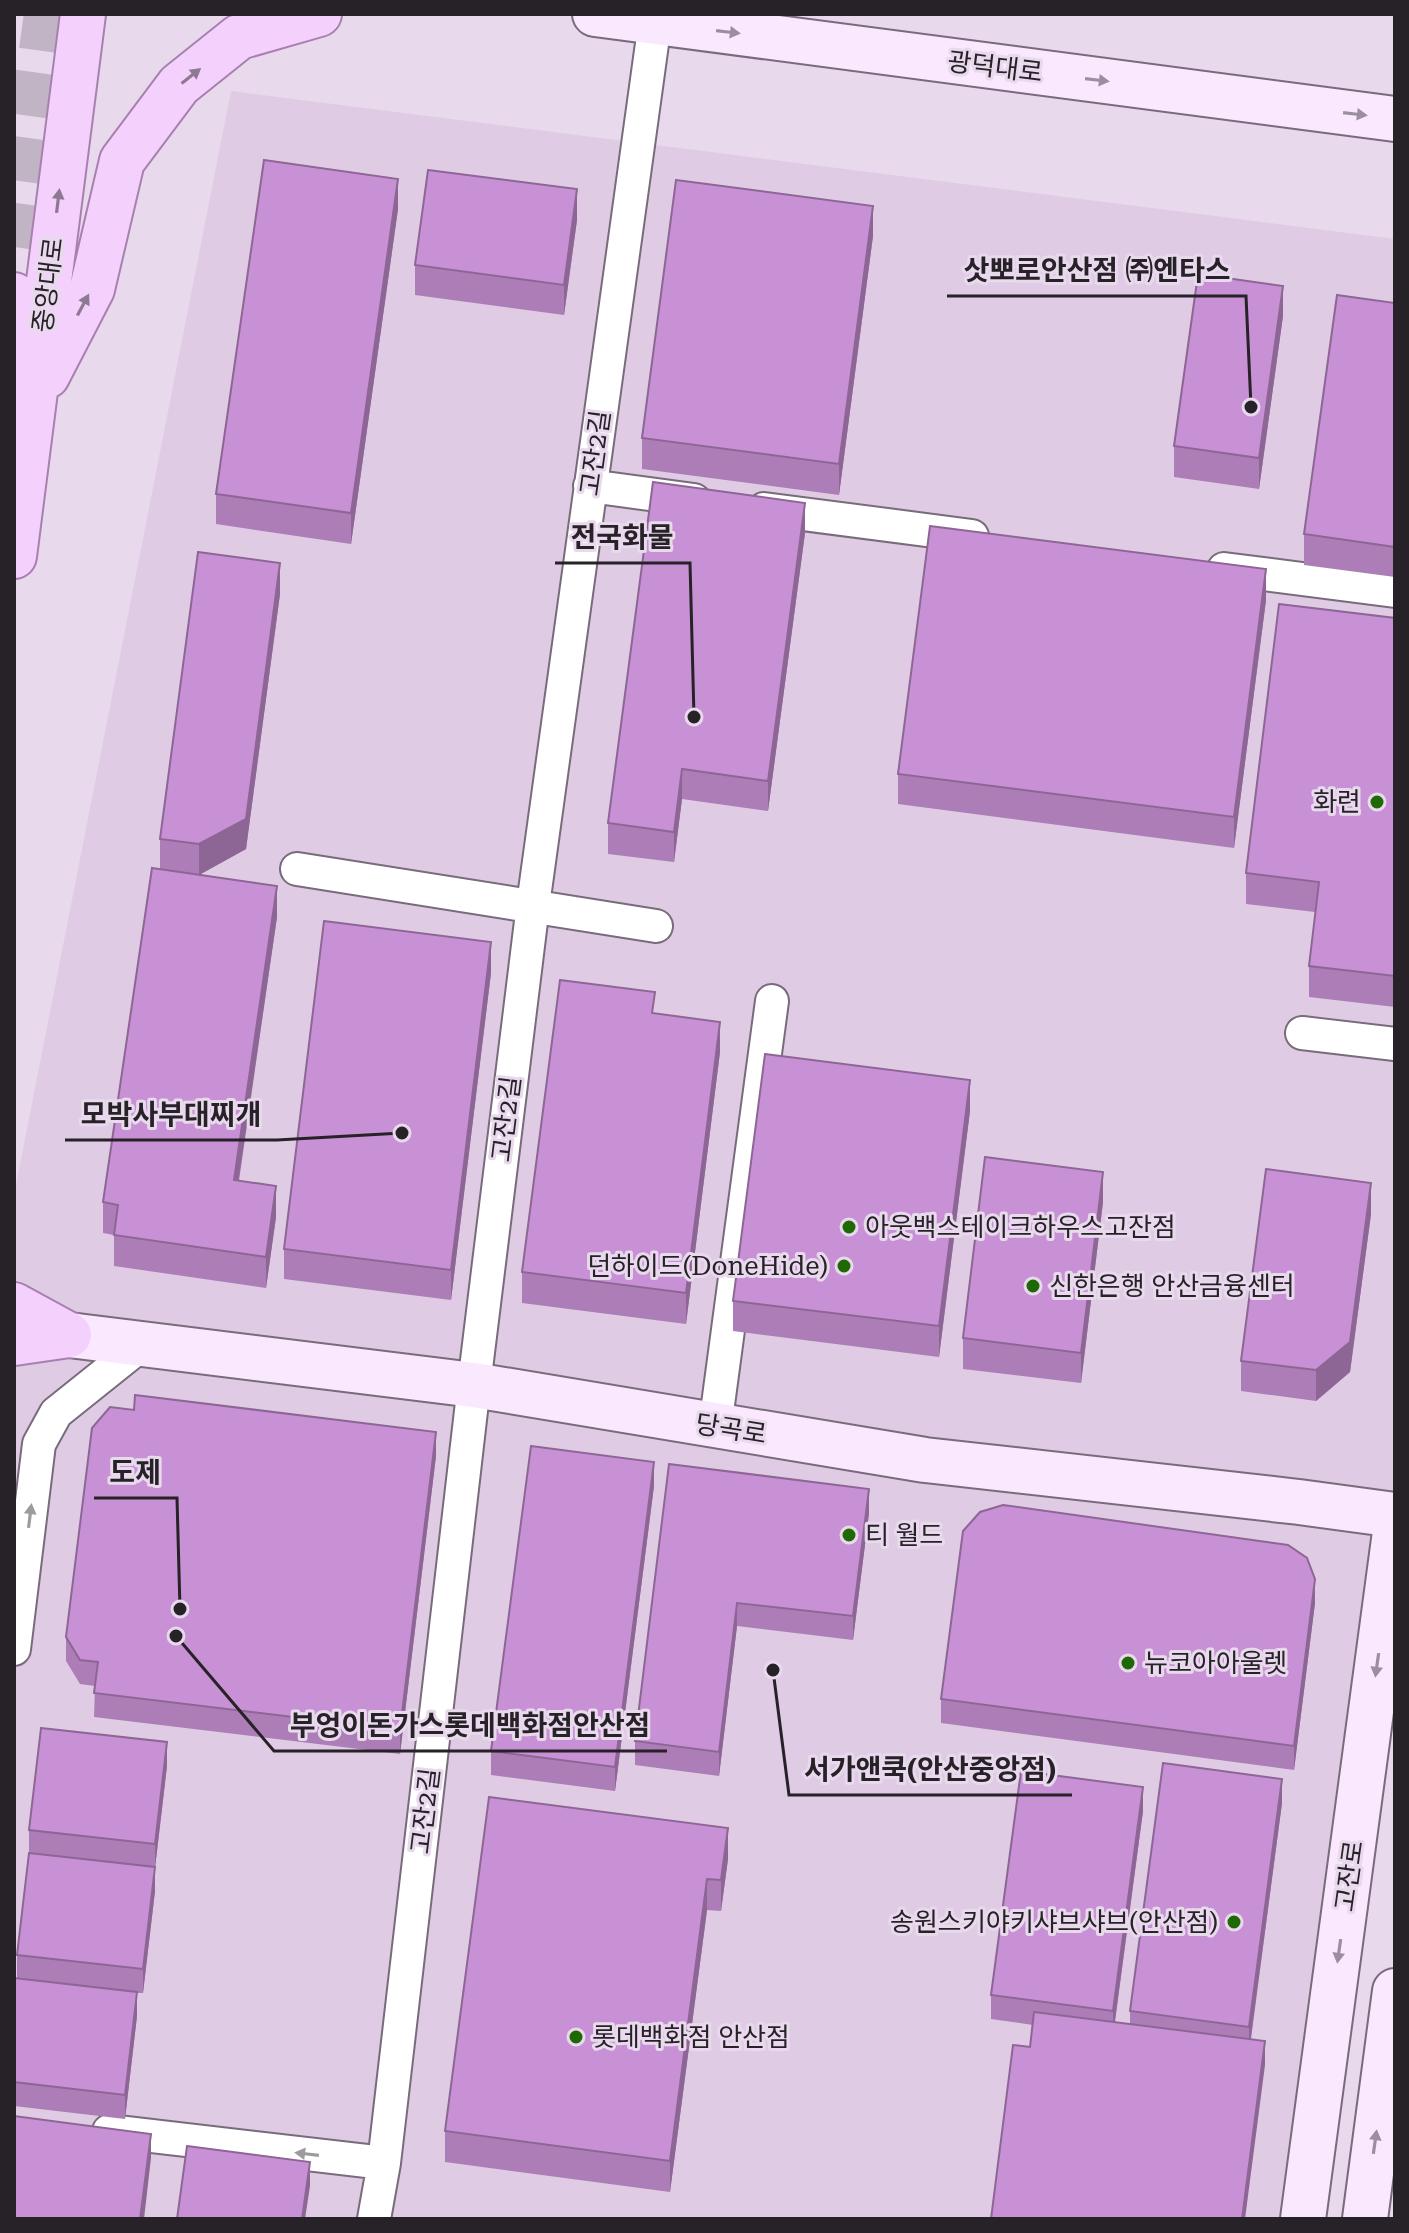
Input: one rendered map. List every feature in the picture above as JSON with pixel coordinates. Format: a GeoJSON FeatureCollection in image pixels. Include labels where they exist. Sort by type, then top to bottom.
{"type":"FeatureCollection","features":[{"type":"Feature","properties":{"kind":"main road","name":"중앙대로"},"geometry":{"type":"LineString","coordinates":[[14,556],[83,14]]}},
{"type":"Feature","properties":{"kind":"main road"},"geometry":{"type":"LineString","coordinates":[[34,399],[92,289],[122,161],[179,85],[239,37],[319,14]]}},
{"type":"Feature","properties":{"kind":"main road"},"geometry":{"type":"LineString","coordinates":[[14,295],[34,399]]}},
{"type":"Feature","properties":{"kind":"main road"},"geometry":{"type":"LineString","coordinates":[[14,1305],[69,1335]]}},
{"type":"Feature","properties":{"kind":"main road"},"geometry":{"type":"LineString","coordinates":[[14,1343],[69,1335]]}},
{"type":"Feature","properties":{"kind":"street","name":"광덕대로"},"geometry":{"type":"LineString","coordinates":[[595,14],[1395,119]]}},
{"type":"Feature","properties":{"kind":"street","name":"고잔2길"},"geometry":{"type":"LineString","coordinates":[[374,2219],[384,2163],[533,905],[655,22]]}},
{"type":"Feature","properties":{"kind":"street"},"geometry":{"type":"LineString","coordinates":[[590,486],[1000,540]]}},
{"type":"Feature","properties":{"kind":"street"},"geometry":{"type":"LineString","coordinates":[[1190,564],[1395,591]]}},
{"type":"Feature","properties":{"kind":"street"},"geometry":{"type":"LineString","coordinates":[[297,869],[656,926]]}},
{"type":"Feature","properties":{"kind":"street"},"geometry":{"type":"LineString","coordinates":[[715,1427],[772,1001]]}},
{"type":"Feature","properties":{"kind":"street"},"geometry":{"type":"LineString","coordinates":[[1302,1033],[1395,1044]]}},
{"type":"Feature","properties":{"kind":"street","name":"당곡로"},"geometry":{"type":"LineString","coordinates":[[69,1335],[474,1385],[925,1460],[1395,1515]]}},
{"type":"Feature","properties":{"kind":"street"},"geometry":{"type":"LineString","coordinates":[[14,1649],[39,1444],[56,1413],[141,1345]]}},
{"type":"Feature","properties":{"kind":"street","name":"고잔로"},"geometry":{"type":"LineString","coordinates":[[1303,2219],[1395,1532]]}},
{"type":"Feature","properties":{"kind":"street"},"geometry":{"type":"LineString","coordinates":[[1365,2219],[1395,1991]]}},
{"type":"Feature","properties":{"kind":"street"},"geometry":{"type":"LineString","coordinates":[[76,2127],[384,2163]]}},
{"type":"Feature","properties":{"kind":"shaded area"},"geometry":{"type":"Polygon","coordinates":[[[231,91],[1395,239],[1395,1495],[1288,2219],[14,2219],[14,1195],[231,91]]]}},
{"type":"Feature","properties":{"kind":"building"},"geometry":{"type":"Polygon","coordinates":[[[264,160],[398,179],[351,513],[216,494],[264,160]]]}},
{"type":"Feature","properties":{"kind":"building"},"geometry":{"type":"Polygon","coordinates":[[[428,170],[577,189],[564,285],[415,265],[428,170]]]}},
{"type":"Feature","properties":{"kind":"building"},"geometry":{"type":"Polygon","coordinates":[[[676,180],[873,206],[839,464],[642,438],[676,180]]]}},
{"type":"Feature","properties":{"kind":"building"},"geometry":{"type":"Polygon","coordinates":[[[1198,274],[1283,286],[1259,458],[1174,446],[1198,274]]]}},
{"type":"Feature","properties":{"kind":"building"},"geometry":{"type":"Polygon","coordinates":[[[1337,295],[1395,303],[1395,547],[1304,534],[1337,295]]]}},
{"type":"Feature","properties":{"kind":"building"},"geometry":{"type":"Polygon","coordinates":[[[653,482],[805,503],[768,781],[682,769],[674,832],[608,823],[653,482]]]}},
{"type":"Feature","properties":{"kind":"building"},"geometry":{"type":"Polygon","coordinates":[[[930,526],[1266,569],[1234,817],[898,774],[930,526]]]}},
{"type":"Feature","properties":{"kind":"building"},"geometry":{"type":"Polygon","coordinates":[[[198,552],[280,563],[246,819],[199,844],[160,839],[198,552]]]}},
{"type":"Feature","properties":{"kind":"building"},"geometry":{"type":"Polygon","coordinates":[[[1279,604],[1395,618],[1395,976],[1309,966],[1319,882],[1246,873],[1279,604]]]}},
{"type":"Feature","properties":{"kind":"building"},"geometry":{"type":"Polygon","coordinates":[[[152,868],[277,886],[234,1180],[276,1186],[266,1257],[114,1235],[118,1205],[103,1202],[152,868]]]}},
{"type":"Feature","properties":{"kind":"building"},"geometry":{"type":"Polygon","coordinates":[[[324,921],[491,942],[451,1270],[284,1249],[324,921]]]}},
{"type":"Feature","properties":{"kind":"building"},"geometry":{"type":"Polygon","coordinates":[[[560,980],[655,992],[652,1013],[720,1022],[686,1293],[522,1272],[560,980]]]}},
{"type":"Feature","properties":{"kind":"building"},"geometry":{"type":"Polygon","coordinates":[[[765,1054],[970,1080],[939,1326],[733,1301],[765,1054]]]}},
{"type":"Feature","properties":{"kind":"building","name":"신한은행 안산금융센터"},"geometry":{"type":"Polygon","coordinates":[[[985,1157],[1103,1172],[1081,1353],[963,1338],[985,1157]]]}},
{"type":"Feature","properties":{"kind":"building"},"geometry":{"type":"Polygon","coordinates":[[[1266,1169],[1371,1183],[1350,1342],[1316,1370],[1241,1361],[1266,1169]]]}},
{"type":"Feature","properties":{"kind":"building"},"geometry":{"type":"Polygon","coordinates":[[[135,1395],[436,1432],[400,1730],[94,1693],[98,1662],[80,1660],[66,1637],[92,1428],[110,1407],[134,1410],[135,1395]]]}},
{"type":"Feature","properties":{"kind":"building"},"geometry":{"type":"Polygon","coordinates":[[[531,1446],[654,1462],[615,1767],[491,1751],[531,1446]]]}},
{"type":"Feature","properties":{"kind":"building"},"geometry":{"type":"Polygon","coordinates":[[[669,1464],[869,1489],[853,1616],[737,1603],[719,1752],[635,1741],[669,1464]]]}},
{"type":"Feature","properties":{"kind":"building","name":"뉴코아아울렛"},"geometry":{"type":"Polygon","coordinates":[[[1003,1505],[1288,1545],[1307,1558],[1315,1579],[1294,1746],[941,1699],[963,1531],[980,1512],[1003,1505]]]}},
{"type":"Feature","properties":{"kind":"building"},"geometry":{"type":"Polygon","coordinates":[[[41,1728],[167,1742],[155,1844],[29,1830],[41,1728]]]}},
{"type":"Feature","properties":{"kind":"building"},"geometry":{"type":"Polygon","coordinates":[[[1163,1763],[1282,1779],[1249,2027],[1130,2011],[1163,1763]]]}},
{"type":"Feature","properties":{"kind":"building"},"geometry":{"type":"Polygon","coordinates":[[[1021,1771],[1143,1787],[1113,2011],[991,1995],[1021,1771]]]}},
{"type":"Feature","properties":{"kind":"building","name":"롯데백화점 안산점"},"geometry":{"type":"Polygon","coordinates":[[[489,1797],[728,1828],[721,1880],[707,1879],[670,2161],[445,2131],[489,1797]]]}},
{"type":"Feature","properties":{"kind":"building"},"geometry":{"type":"Polygon","coordinates":[[[29,1853],[155,1867],[143,1969],[17,1955],[29,1853]]]}},
{"type":"Feature","properties":{"kind":"building"},"geometry":{"type":"Polygon","coordinates":[[[14,1978],[137,1992],[125,2095],[14,2082],[14,1978]]]}},
{"type":"Feature","properties":{"kind":"building"},"geometry":{"type":"Polygon","coordinates":[[[1034,2012],[1265,2041],[1242,2219],[991,2219],[1013,2045],[1030,2047],[1034,2012]]]}},
{"type":"Feature","properties":{"kind":"building"},"geometry":{"type":"Polygon","coordinates":[[[14,2116],[151,2134],[140,2219],[14,2219],[14,2116]]]}},
{"type":"Feature","properties":{"kind":"building"},"geometry":{"type":"Polygon","coordinates":[[[187,2146],[310,2162],[302,2219],[177,2219],[187,2146]]]}},
{"type":"Feature","properties":{"kind":"tunnel"},"geometry":{"type":"LineString","coordinates":[[14,247],[46,14]]}},
{"type":"Feature","properties":{"kind":"place","name":"삿뽀로안산점 ㈜엔타스"},"geometry":{"type":"Point","coordinates":[1251,407]}},
{"type":"Feature","properties":{"kind":"place","name":"전국화물"},"geometry":{"type":"Point","coordinates":[694,717]}},
{"type":"Feature","properties":{"kind":"place","name":"화련"},"geometry":{"type":"Point","coordinates":[1377,802]}},
{"type":"Feature","properties":{"kind":"place","name":"모박사부대찌개"},"geometry":{"type":"Point","coordinates":[402,1133]}},
{"type":"Feature","properties":{"kind":"place","name":"아웃백스테이크하우스고잔점"},"geometry":{"type":"Point","coordinates":[849,1227]}},
{"type":"Feature","properties":{"kind":"place","name":"던하이드(DoneHide)"},"geometry":{"type":"Point","coordinates":[844,1266]}},
{"type":"Feature","properties":{"kind":"place","name":"신한은행 안산금융센터"},"geometry":{"type":"Point","coordinates":[1033,1286]}},
{"type":"Feature","properties":{"kind":"place","name":"티 월드"},"geometry":{"type":"Point","coordinates":[849,1535]}},
{"type":"Feature","properties":{"kind":"place","name":"도제"},"geometry":{"type":"Point","coordinates":[180,1609]}},
{"type":"Feature","properties":{"kind":"place","name":"부엉이돈가스롯데백화점안산점"},"geometry":{"type":"Point","coordinates":[176,1636]}},
{"type":"Feature","properties":{"kind":"place","name":"뉴코아아울렛"},"geometry":{"type":"Point","coordinates":[1128,1663]}},
{"type":"Feature","properties":{"kind":"place","name":"서가앤쿡(안산중앙점)"},"geometry":{"type":"Point","coordinates":[773,1670]}},
{"type":"Feature","properties":{"kind":"place","name":"송원스키야키샤브샤브(안산점)"},"geometry":{"type":"Point","coordinates":[1234,1922]}},
{"type":"Feature","properties":{"kind":"place","name":"롯데백화점 안산점"},"geometry":{"type":"Point","coordinates":[576,2037]}}]}
